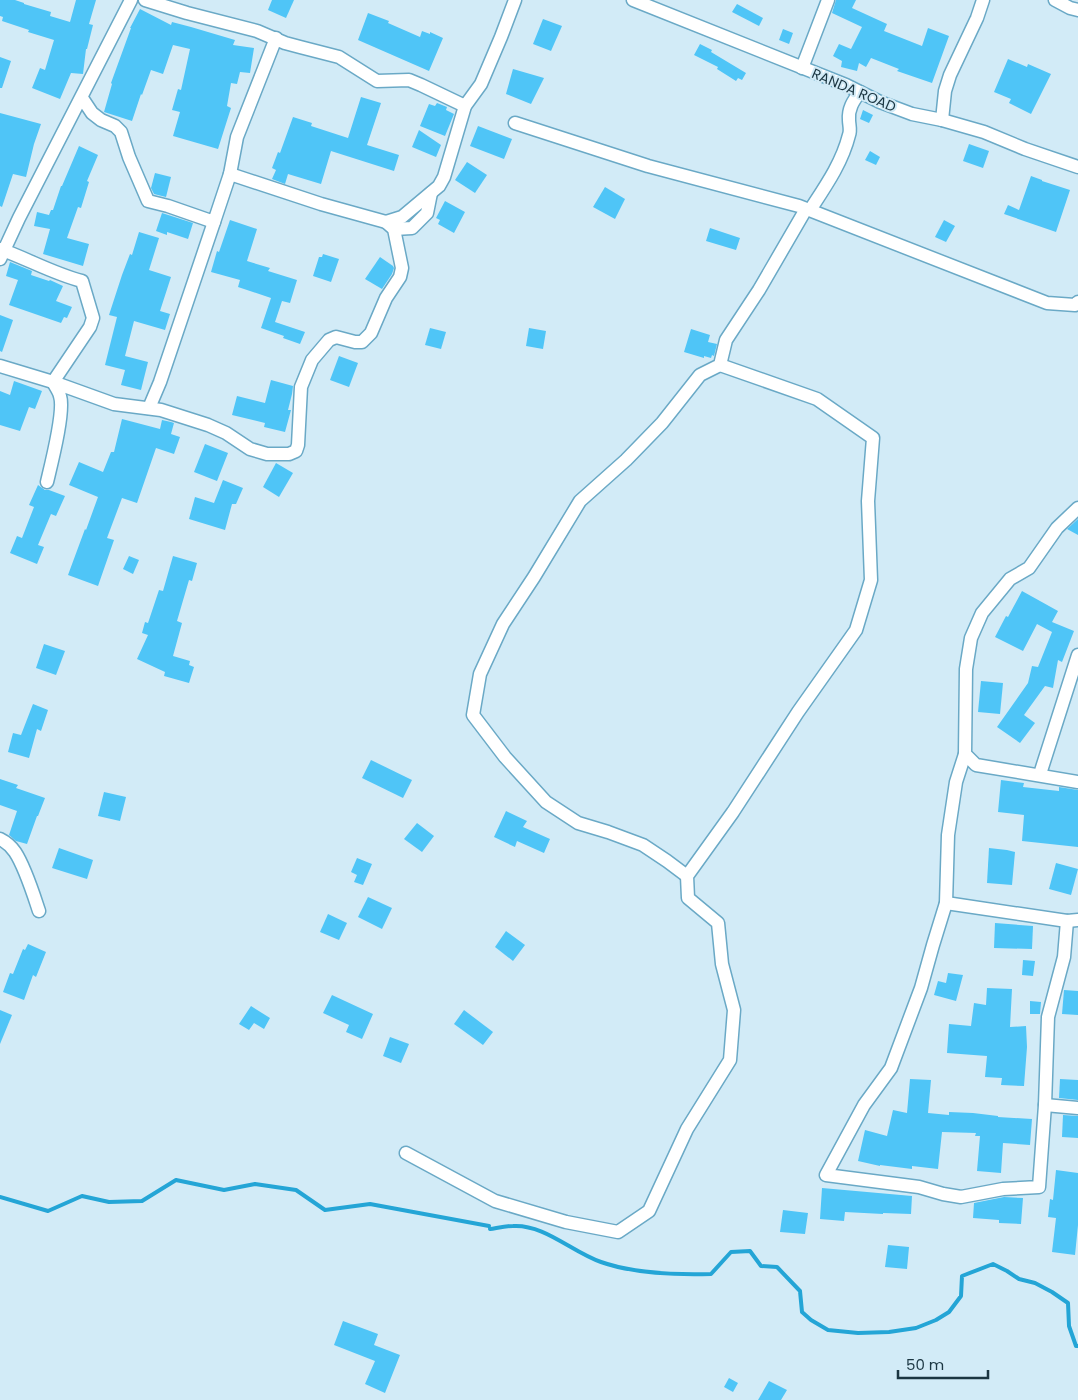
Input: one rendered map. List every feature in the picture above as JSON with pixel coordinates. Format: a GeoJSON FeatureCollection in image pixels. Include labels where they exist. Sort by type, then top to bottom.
{"type":"FeatureCollection","features":[{"type":"Feature","properties":{"kind":"street"},"geometry":{"type":"LineString","coordinates":[[53,382],[90,327],[93,318],[82,282],[64,277],[38,264],[1,253],[131,0]]}},
{"type":"Feature","properties":{"kind":"street"},"geometry":{"type":"LineString","coordinates":[[145,0],[257,31],[285,43],[339,56],[378,81],[409,80],[465,106]]}},
{"type":"Feature","properties":{"kind":"street"},"geometry":{"type":"LineString","coordinates":[[390,225],[431,194],[444,177],[465,106],[481,84],[514,0]]}},
{"type":"Feature","properties":{"kind":"street","name":"RANDA ROAD"},"geometry":{"type":"LineString","coordinates":[[633,0],[802,68],[880,102],[912,114],[984,132],[1078,168]]}},
{"type":"Feature","properties":{"kind":"street"},"geometry":{"type":"LineString","coordinates":[[802,68],[828,0]]}},
{"type":"Feature","properties":{"kind":"street"},"geometry":{"type":"LineString","coordinates":[[942,120],[945,91],[950,75],[977,18],[983,0]]}},
{"type":"Feature","properties":{"kind":"street"},"geometry":{"type":"LineString","coordinates":[[1055,0],[1078,10]]}},
{"type":"Feature","properties":{"kind":"street"},"geometry":{"type":"LineString","coordinates":[[149,408],[175,339],[230,174],[237,138],[276,38]]}},
{"type":"Feature","properties":{"kind":"street"},"geometry":{"type":"LineString","coordinates":[[720,365],[726,340],[808,210],[831,178],[846,147],[850,133],[848,117],[850,108],[860,92]]}},
{"type":"Feature","properties":{"kind":"street"},"geometry":{"type":"LineString","coordinates":[[82,98],[92,113],[101,120],[115,126],[121,132],[129,157],[148,201],[214,222]]}},
{"type":"Feature","properties":{"kind":"street"},"geometry":{"type":"LineString","coordinates":[[516,123],[648,166],[799,206],[1047,303],[1075,305],[1078,302]]}},
{"type":"Feature","properties":{"kind":"street"},"geometry":{"type":"LineString","coordinates":[[230,174],[390,225]]}},
{"type":"Feature","properties":{"kind":"street"},"geometry":{"type":"LineString","coordinates":[[0,366],[53,382],[114,404],[161,410],[208,425],[226,433],[250,449],[267,454],[289,454],[296,451],[298,446],[301,387],[312,360],[329,340],[336,337],[362,342],[371,333],[386,298],[400,277],[402,268],[390,225]]}},
{"type":"Feature","properties":{"kind":"street"},"geometry":{"type":"LineString","coordinates":[[406,1152],[495,1201],[566,1222],[618,1232],[649,1211],[688,1129],[730,1060],[734,1010],[722,964],[718,923],[688,898],[687,876],[733,812],[798,712],[856,630],[871,580],[868,501],[873,438],[817,399],[720,365],[700,375],[662,423],[626,460],[580,501],[503,624],[480,674],[473,715],[505,757],[546,802],[578,823],[643,845],[687,876]]}},
{"type":"Feature","properties":{"kind":"street"},"geometry":{"type":"LineString","coordinates":[[47,482],[60,423],[62,402],[53,382]]}},
{"type":"Feature","properties":{"kind":"street"},"geometry":{"type":"LineString","coordinates":[[946,903],[1072,921],[1048,1017],[1045,1105],[1039,1188],[1003,1189],[961,1197],[943,1194],[919,1186],[826,1176],[864,1106],[891,1068],[921,988],[946,903],[948,835],[956,782],[965,754],[966,669],[971,638],[982,613],[1010,580],[1029,568],[1057,528],[1078,508]]}},
{"type":"Feature","properties":{"kind":"street"},"geometry":{"type":"LineString","coordinates":[[1040,774],[1078,655]]}},
{"type":"Feature","properties":{"kind":"street"},"geometry":{"type":"LineString","coordinates":[[965,754],[976,765],[1040,774],[1078,782]]}},
{"type":"Feature","properties":{"kind":"street"},"geometry":{"type":"LineString","coordinates":[[0,838],[15,851],[32,888],[39,911]]}},
{"type":"Feature","properties":{"kind":"street"},"geometry":{"type":"LineString","coordinates":[[1045,1105],[1078,1108]]}},
{"type":"Feature","properties":{"kind":"building"},"geometry":{"type":"Polygon","coordinates":[[[0,0],[15,0],[51,12],[50,16],[70,22],[76,0],[96,0],[89,24],[93,25],[86,49],[83,74],[71,73],[60,99],[32,88],[40,68],[45,70],[54,40],[2,21],[3,17],[0,16],[0,0]]]}},
{"type":"Feature","properties":{"kind":"building"},"geometry":{"type":"Polygon","coordinates":[[[272,0],[294,0],[286,18],[268,10],[272,0]]]}},
{"type":"Feature","properties":{"kind":"building"},"geometry":{"type":"Polygon","coordinates":[[[836,0],[856,0],[852,8],[887,24],[884,31],[922,46],[928,28],[949,36],[932,83],[897,71],[899,69],[871,58],[866,67],[859,63],[857,71],[841,67],[842,61],[833,56],[839,44],[851,49],[862,27],[832,13],[836,0]]]}},
{"type":"Feature","properties":{"kind":"building"},"geometry":{"type":"Polygon","coordinates":[[[737,4],[763,18],[759,26],[732,12],[737,4]]]}},
{"type":"Feature","properties":{"kind":"building"},"geometry":{"type":"Polygon","coordinates":[[[140,9],[171,25],[172,22],[191,27],[235,40],[233,45],[254,48],[250,73],[240,72],[237,84],[231,83],[227,106],[231,108],[218,149],[173,136],[180,112],[172,110],[178,89],[181,90],[190,49],[173,45],[163,74],[151,70],[132,121],[104,112],[111,83],[130,28],[140,9]]]}},
{"type":"Feature","properties":{"kind":"building"},"geometry":{"type":"Polygon","coordinates":[[[368,13],[389,21],[388,23],[420,37],[422,31],[430,34],[430,32],[443,38],[429,71],[358,40],[368,13]]]}},
{"type":"Feature","properties":{"kind":"building"},"geometry":{"type":"Polygon","coordinates":[[[543,19],[562,26],[551,51],[533,44],[543,19]]]}},
{"type":"Feature","properties":{"kind":"building"},"geometry":{"type":"Polygon","coordinates":[[[783,29],[793,33],[789,44],[779,40],[783,29]]]}},
{"type":"Feature","properties":{"kind":"building"},"geometry":{"type":"Polygon","coordinates":[[[700,44],[746,73],[742,80],[738,78],[736,81],[717,69],[718,67],[694,55],[700,44]]]}},
{"type":"Feature","properties":{"kind":"building"},"geometry":{"type":"Polygon","coordinates":[[[0,57],[11,61],[2,88],[0,88],[0,57]]]}},
{"type":"Feature","properties":{"kind":"building"},"geometry":{"type":"Polygon","coordinates":[[[1008,59],[1027,67],[1028,64],[1051,74],[1031,114],[1009,103],[1011,99],[994,92],[1008,59]]]}},
{"type":"Feature","properties":{"kind":"building"},"geometry":{"type":"Polygon","coordinates":[[[513,69],[544,78],[531,104],[506,94],[513,69]]]}},
{"type":"Feature","properties":{"kind":"building"},"geometry":{"type":"Polygon","coordinates":[[[361,97],[381,103],[367,145],[399,155],[394,171],[331,151],[321,184],[288,174],[285,184],[272,179],[276,170],[272,168],[278,152],[280,153],[293,117],[312,123],[311,126],[348,138],[361,97]]]}},
{"type":"Feature","properties":{"kind":"building"},"geometry":{"type":"Polygon","coordinates":[[[437,103],[447,107],[446,110],[454,114],[445,136],[420,126],[429,104],[435,106],[437,103]]]}},
{"type":"Feature","properties":{"kind":"building"},"geometry":{"type":"Polygon","coordinates":[[[863,110],[873,115],[869,123],[860,119],[863,110]]]}},
{"type":"Feature","properties":{"kind":"building"},"geometry":{"type":"Polygon","coordinates":[[[0,113],[41,124],[26,177],[13,174],[2,207],[0,206],[0,113]]]}},
{"type":"Feature","properties":{"kind":"building"},"geometry":{"type":"Polygon","coordinates":[[[478,126],[512,139],[504,159],[470,146],[478,126]]]}},
{"type":"Feature","properties":{"kind":"building"},"geometry":{"type":"Polygon","coordinates":[[[419,130],[441,145],[436,157],[412,147],[419,130]]]}},
{"type":"Feature","properties":{"kind":"building"},"geometry":{"type":"Polygon","coordinates":[[[969,144],[989,151],[983,168],[963,161],[969,144]]]}},
{"type":"Feature","properties":{"kind":"building"},"geometry":{"type":"Polygon","coordinates":[[[79,146],[98,155],[87,181],[89,182],[81,208],[78,207],[67,238],[89,244],[83,266],[43,254],[50,229],[34,226],[37,212],[49,215],[51,210],[53,210],[61,186],[79,146]]]}},
{"type":"Feature","properties":{"kind":"building"},"geometry":{"type":"Polygon","coordinates":[[[870,151],[880,157],[876,165],[865,160],[870,151]]]}},
{"type":"Feature","properties":{"kind":"building"},"geometry":{"type":"Polygon","coordinates":[[[467,162],[487,175],[475,193],[455,180],[467,162]]]}},
{"type":"Feature","properties":{"kind":"building"},"geometry":{"type":"Polygon","coordinates":[[[155,173],[171,177],[166,197],[154,194],[151,188],[155,173]]]}},
{"type":"Feature","properties":{"kind":"building"},"geometry":{"type":"Polygon","coordinates":[[[1031,176],[1070,190],[1056,232],[1004,214],[1008,205],[1019,210],[1031,176]]]}},
{"type":"Feature","properties":{"kind":"building"},"geometry":{"type":"Polygon","coordinates":[[[605,187],[625,199],[615,219],[593,207],[605,187]]]}},
{"type":"Feature","properties":{"kind":"building"},"geometry":{"type":"Polygon","coordinates":[[[445,201],[465,212],[454,233],[438,224],[440,220],[436,218],[445,201]]]}},
{"type":"Feature","properties":{"kind":"building"},"geometry":{"type":"Polygon","coordinates":[[[162,213],[193,223],[188,239],[167,232],[167,235],[156,231],[162,213]]]}},
{"type":"Feature","properties":{"kind":"building"},"geometry":{"type":"Polygon","coordinates":[[[230,220],[257,229],[247,261],[270,268],[268,271],[297,280],[290,303],[282,301],[275,322],[305,332],[300,344],[261,328],[271,298],[238,287],[240,280],[211,272],[217,251],[219,252],[230,220]]]}},
{"type":"Feature","properties":{"kind":"building"},"geometry":{"type":"Polygon","coordinates":[[[944,220],[955,226],[946,242],[935,237],[944,220]]]}},
{"type":"Feature","properties":{"kind":"building"},"geometry":{"type":"Polygon","coordinates":[[[710,228],[740,238],[736,250],[706,241],[710,228]]]}},
{"type":"Feature","properties":{"kind":"building"},"geometry":{"type":"Polygon","coordinates":[[[139,232],[159,238],[149,270],[171,277],[160,311],[170,314],[165,330],[134,321],[125,356],[148,362],[141,390],[121,385],[125,370],[105,365],[117,317],[109,315],[139,232]]]}},
{"type":"Feature","properties":{"kind":"building"},"geometry":{"type":"Polygon","coordinates":[[[323,254],[339,259],[331,282],[313,276],[319,257],[322,257],[323,254]]]}},
{"type":"Feature","properties":{"kind":"building"},"geometry":{"type":"Polygon","coordinates":[[[380,257],[394,268],[382,289],[365,279],[380,257]]]}},
{"type":"Feature","properties":{"kind":"building"},"geometry":{"type":"Polygon","coordinates":[[[10,262],[32,271],[31,275],[63,286],[56,301],[72,307],[67,318],[64,317],[61,323],[9,305],[18,280],[6,276],[10,262]]]}},
{"type":"Feature","properties":{"kind":"building"},"geometry":{"type":"Polygon","coordinates":[[[0,315],[13,320],[2,352],[0,351],[0,315]]]}},
{"type":"Feature","properties":{"kind":"building"},"geometry":{"type":"Polygon","coordinates":[[[430,328],[446,332],[441,349],[425,345],[430,328]]]}},
{"type":"Feature","properties":{"kind":"building"},"geometry":{"type":"Polygon","coordinates":[[[529,328],[546,331],[543,349],[526,346],[529,328]]]}},
{"type":"Feature","properties":{"kind":"building"},"geometry":{"type":"Polygon","coordinates":[[[691,329],[710,335],[708,342],[717,344],[714,356],[712,355],[711,358],[704,356],[704,358],[684,352],[691,329]]]}},
{"type":"Feature","properties":{"kind":"building"},"geometry":{"type":"Polygon","coordinates":[[[339,356],[358,363],[349,387],[330,380],[339,356]]]}},
{"type":"Feature","properties":{"kind":"building"},"geometry":{"type":"Polygon","coordinates":[[[271,380],[293,386],[288,410],[291,410],[285,432],[264,427],[265,423],[232,415],[237,396],[265,403],[271,380]]]}},
{"type":"Feature","properties":{"kind":"building"},"geometry":{"type":"Polygon","coordinates":[[[14,381],[42,391],[35,409],[29,407],[20,431],[0,425],[0,391],[10,395],[14,381]]]}},
{"type":"Feature","properties":{"kind":"building"},"geometry":{"type":"Polygon","coordinates":[[[122,419],[160,429],[162,420],[171,422],[174,423],[171,434],[180,437],[174,454],[156,448],[137,503],[122,498],[107,538],[114,540],[98,586],[68,575],[98,497],[69,485],[79,462],[103,472],[111,452],[114,452],[122,419]]]}},
{"type":"Feature","properties":{"kind":"building"},"geometry":{"type":"Polygon","coordinates":[[[205,444],[228,453],[217,481],[194,472],[205,444]]]}},
{"type":"Feature","properties":{"kind":"building"},"geometry":{"type":"Polygon","coordinates":[[[276,463],[293,473],[279,497],[263,487],[276,463]]]}},
{"type":"Feature","properties":{"kind":"building"},"geometry":{"type":"Polygon","coordinates":[[[223,480],[243,488],[236,504],[232,504],[225,530],[189,519],[195,497],[214,503],[223,480]]]}},
{"type":"Feature","properties":{"kind":"building"},"geometry":{"type":"Polygon","coordinates":[[[38,485],[45,490],[65,496],[56,516],[51,514],[38,545],[44,547],[37,564],[10,553],[17,536],[22,538],[34,507],[29,505],[38,485]]]}},
{"type":"Feature","properties":{"kind":"building"},"geometry":{"type":"Polygon","coordinates":[[[1078,519],[1078,535],[1067,529],[1078,519]]]}},
{"type":"Feature","properties":{"kind":"building"},"geometry":{"type":"Polygon","coordinates":[[[129,556],[139,560],[133,574],[123,569],[129,556]]]}},
{"type":"Feature","properties":{"kind":"building"},"geometry":{"type":"Polygon","coordinates":[[[173,556],[197,563],[192,581],[189,580],[177,621],[182,623],[173,656],[190,661],[189,665],[194,667],[189,683],[164,676],[165,672],[137,659],[148,635],[142,633],[145,622],[148,623],[159,590],[163,591],[173,556]]]}},
{"type":"Feature","properties":{"kind":"building"},"geometry":{"type":"Polygon","coordinates":[[[1022,591],[1058,611],[1052,622],[1074,631],[1062,662],[1058,660],[1053,688],[1045,686],[1024,715],[1035,723],[1020,743],[997,727],[1028,683],[1032,666],[1038,667],[1052,632],[1037,624],[1023,651],[995,637],[1022,591]]]}},
{"type":"Feature","properties":{"kind":"building"},"geometry":{"type":"Polygon","coordinates":[[[44,644],[65,651],[56,675],[36,668],[44,644]]]}},
{"type":"Feature","properties":{"kind":"building"},"geometry":{"type":"Polygon","coordinates":[[[981,681],[1003,683],[1000,714],[978,712],[981,681]]]}},
{"type":"Feature","properties":{"kind":"building"},"geometry":{"type":"Polygon","coordinates":[[[33,704],[48,710],[41,731],[37,729],[29,758],[8,752],[13,733],[21,735],[33,704]]]}},
{"type":"Feature","properties":{"kind":"building"},"geometry":{"type":"Polygon","coordinates":[[[371,760],[412,780],[403,798],[362,778],[371,760]]]}},
{"type":"Feature","properties":{"kind":"building"},"geometry":{"type":"Polygon","coordinates":[[[0,779],[18,785],[16,788],[45,798],[27,844],[16,841],[9,835],[17,811],[0,805],[0,779]]]}},
{"type":"Feature","properties":{"kind":"building"},"geometry":{"type":"Polygon","coordinates":[[[1001,780],[1024,783],[1023,787],[1059,791],[1059,787],[1078,790],[1078,847],[1022,841],[1024,815],[998,812],[1001,780]]]}},
{"type":"Feature","properties":{"kind":"building"},"geometry":{"type":"Polygon","coordinates":[[[104,792],[126,797],[120,821],[98,816],[104,792]]]}},
{"type":"Feature","properties":{"kind":"building"},"geometry":{"type":"Polygon","coordinates":[[[506,811],[527,821],[523,827],[550,839],[544,853],[517,841],[515,847],[494,837],[506,811]]]}},
{"type":"Feature","properties":{"kind":"building"},"geometry":{"type":"Polygon","coordinates":[[[417,823],[434,836],[422,852],[404,839],[417,823]]]}},
{"type":"Feature","properties":{"kind":"building"},"geometry":{"type":"Polygon","coordinates":[[[59,848],[93,860],[87,879],[52,868],[59,848]]]}},
{"type":"Feature","properties":{"kind":"building"},"geometry":{"type":"Polygon","coordinates":[[[989,848],[1015,852],[1012,885],[987,883],[989,848]]]}},
{"type":"Feature","properties":{"kind":"building"},"geometry":{"type":"Polygon","coordinates":[[[357,858],[372,864],[363,885],[354,882],[357,875],[351,872],[357,858]]]}},
{"type":"Feature","properties":{"kind":"building"},"geometry":{"type":"Polygon","coordinates":[[[1056,863],[1078,869],[1071,895],[1049,889],[1056,863]]]}},
{"type":"Feature","properties":{"kind":"building"},"geometry":{"type":"Polygon","coordinates":[[[368,897],[392,908],[382,929],[358,917],[368,897]]]}},
{"type":"Feature","properties":{"kind":"building"},"geometry":{"type":"Polygon","coordinates":[[[328,914],[347,923],[339,940],[320,932],[328,914]]]}},
{"type":"Feature","properties":{"kind":"building"},"geometry":{"type":"Polygon","coordinates":[[[995,923],[1033,926],[1032,949],[994,948],[995,923]]]}},
{"type":"Feature","properties":{"kind":"building"},"geometry":{"type":"Polygon","coordinates":[[[506,931],[525,945],[513,961],[495,947],[506,931]]]}},
{"type":"Feature","properties":{"kind":"building"},"geometry":{"type":"Polygon","coordinates":[[[28,944],[46,952],[36,977],[33,975],[24,1000],[3,992],[10,973],[13,974],[23,949],[25,950],[28,944]]]}},
{"type":"Feature","properties":{"kind":"building"},"geometry":{"type":"Polygon","coordinates":[[[1023,960],[1035,961],[1033,976],[1022,975],[1023,960]]]}},
{"type":"Feature","properties":{"kind":"building"},"geometry":{"type":"Polygon","coordinates":[[[948,973],[963,975],[956,1001],[934,995],[938,981],[946,983],[948,973]]]}},
{"type":"Feature","properties":{"kind":"building"},"geometry":{"type":"Polygon","coordinates":[[[987,988],[1012,989],[1010,1027],[1026,1026],[1027,1047],[1024,1086],[1001,1085],[1002,1078],[985,1077],[987,1056],[947,1053],[949,1024],[971,1026],[974,1003],[986,1005],[987,988]]]}},
{"type":"Feature","properties":{"kind":"building"},"geometry":{"type":"Polygon","coordinates":[[[1064,990],[1078,991],[1078,1015],[1062,1014],[1064,990]]]}},
{"type":"Feature","properties":{"kind":"building"},"geometry":{"type":"Polygon","coordinates":[[[332,995],[373,1014],[362,1039],[346,1032],[349,1025],[323,1013],[332,995]]]}},
{"type":"Feature","properties":{"kind":"building"},"geometry":{"type":"Polygon","coordinates":[[[1030,1001],[1041,1002],[1040,1014],[1030,1014],[1030,1001]]]}},
{"type":"Feature","properties":{"kind":"building"},"geometry":{"type":"Polygon","coordinates":[[[251,1006],[270,1018],[264,1029],[254,1023],[249,1030],[239,1024],[251,1006]]]}},
{"type":"Feature","properties":{"kind":"building"},"geometry":{"type":"Polygon","coordinates":[[[0,1010],[12,1015],[0,1044],[0,1010]]]}},
{"type":"Feature","properties":{"kind":"building"},"geometry":{"type":"Polygon","coordinates":[[[464,1010],[493,1032],[483,1045],[454,1024],[464,1010]]]}},
{"type":"Feature","properties":{"kind":"building"},"geometry":{"type":"Polygon","coordinates":[[[390,1037],[409,1044],[401,1063],[383,1056],[390,1037]]]}},
{"type":"Feature","properties":{"kind":"building"},"geometry":{"type":"Polygon","coordinates":[[[910,1079],[931,1080],[928,1113],[949,1115],[949,1112],[973,1113],[1032,1119],[1030,1145],[1003,1143],[1001,1173],[977,1171],[980,1136],[975,1136],[976,1133],[942,1132],[938,1169],[912,1166],[912,1169],[880,1166],[858,1161],[865,1130],[887,1136],[893,1110],[907,1113],[910,1079]]]}},
{"type":"Feature","properties":{"kind":"building"},"geometry":{"type":"Polygon","coordinates":[[[1060,1079],[1078,1080],[1078,1100],[1059,1098],[1060,1079]]]}},
{"type":"Feature","properties":{"kind":"building"},"geometry":{"type":"Polygon","coordinates":[[[1063,1115],[1078,1116],[1078,1138],[1062,1137],[1063,1115]]]}},
{"type":"Feature","properties":{"kind":"building"},"geometry":{"type":"Polygon","coordinates":[[[1056,1170],[1078,1173],[1078,1225],[1075,1255],[1052,1252],[1056,1218],[1048,1217],[1050,1199],[1053,1200],[1056,1170]]]}},
{"type":"Feature","properties":{"kind":"building"},"geometry":{"type":"Polygon","coordinates":[[[822,1188],[912,1196],[911,1214],[845,1212],[844,1221],[820,1219],[822,1188]]]}},
{"type":"Feature","properties":{"kind":"building"},"geometry":{"type":"Polygon","coordinates":[[[1004,1197],[1023,1198],[1021,1224],[999,1223],[999,1220],[973,1218],[974,1203],[1004,1197]]]}},
{"type":"Feature","properties":{"kind":"building"},"geometry":{"type":"Polygon","coordinates":[[[783,1210],[808,1213],[805,1234],[780,1232],[783,1210]]]}},
{"type":"Feature","properties":{"kind":"building"},"geometry":{"type":"Polygon","coordinates":[[[888,1245],[909,1247],[907,1269],[885,1267],[888,1245]]]}},
{"type":"Feature","properties":{"kind":"building"},"geometry":{"type":"Polygon","coordinates":[[[343,1321],[378,1334],[374,1345],[400,1355],[385,1393],[365,1384],[375,1361],[334,1345],[343,1321]]]}},
{"type":"Feature","properties":{"kind":"building"},"geometry":{"type":"Polygon","coordinates":[[[729,1378],[738,1383],[733,1392],[724,1387],[729,1378]]]}},
{"type":"Feature","properties":{"kind":"building"},"geometry":{"type":"Polygon","coordinates":[[[769,1381],[787,1390],[781,1400],[758,1400],[769,1381]]]}},
{"type":"Feature","properties":{"kind":"waterway"},"geometry":{"type":"LineString","coordinates":[[0,1197],[48,1211],[82,1196],[109,1202],[142,1201],[176,1180],[224,1190],[255,1184],[296,1190],[325,1210],[370,1204],[489,1226]]}},
{"type":"Feature","properties":{"kind":"waterway"},"geometry":{"type":"LineString","coordinates":[[490,1229],[513,1226],[536,1229],[590,1258],[614,1266],[655,1273],[711,1274],[731,1252],[750,1251],[761,1266],[777,1267],[800,1291],[802,1312],[811,1320],[828,1330],[858,1333],[889,1332],[916,1328],[936,1320],[949,1312],[961,1296],[962,1276],[993,1264],[1019,1279],[1035,1283],[1068,1303],[1069,1326],[1076,1346],[1078,1346]]}}]}
